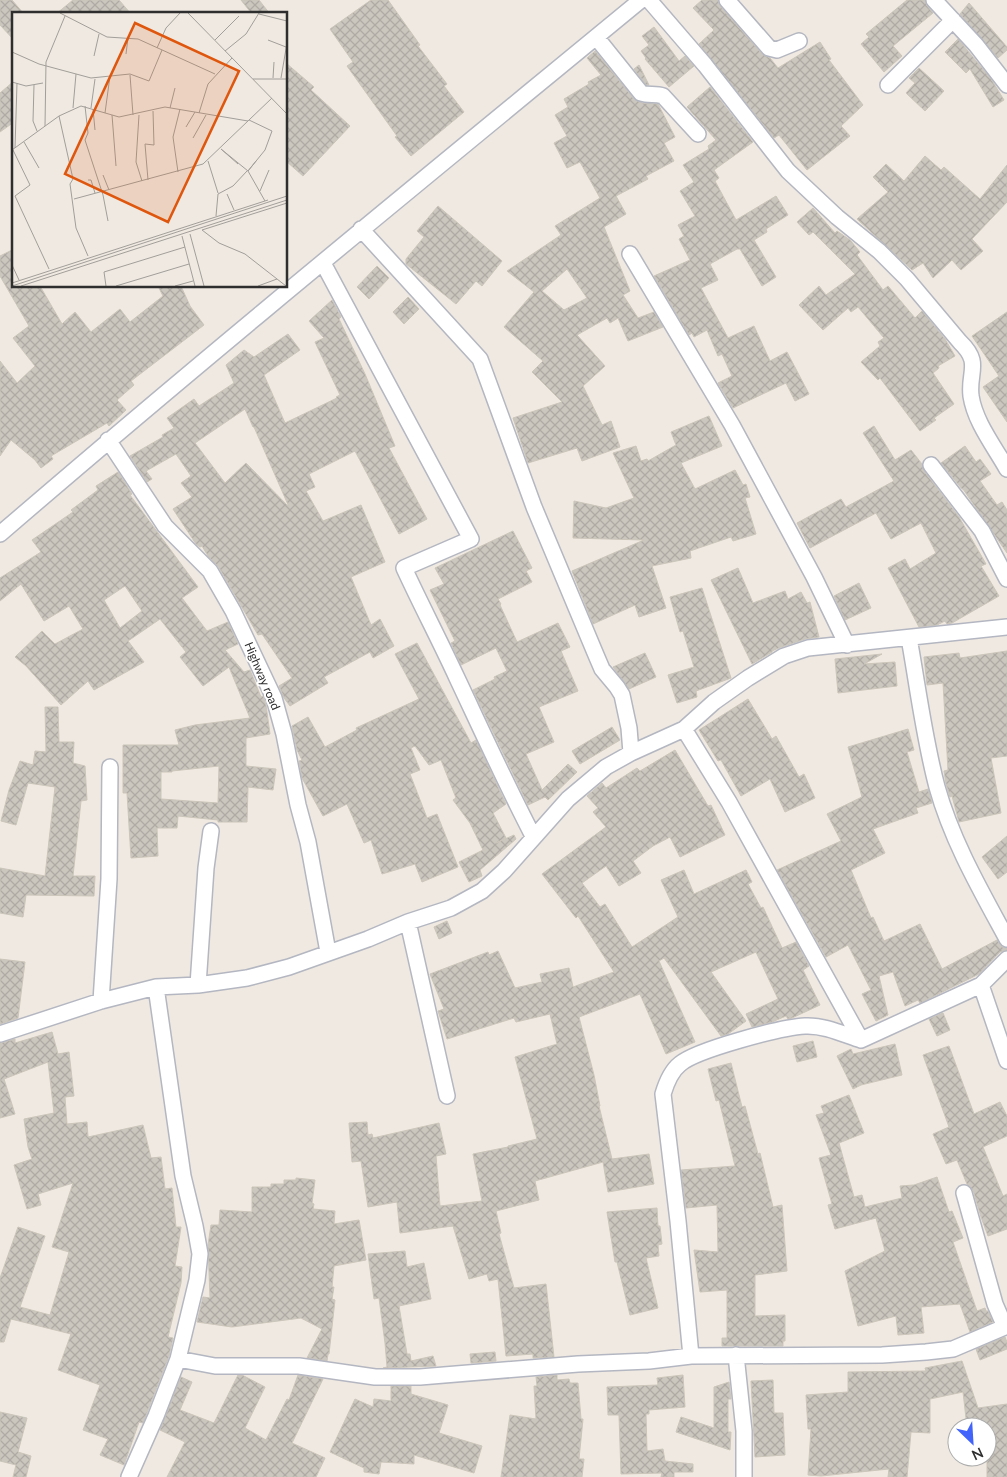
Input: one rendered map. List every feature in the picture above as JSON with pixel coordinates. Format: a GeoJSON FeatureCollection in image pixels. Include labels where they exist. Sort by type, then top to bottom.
{"type":"FeatureCollection","features":[{"type":"Feature","properties":{"kind":"street"},"geometry":{"type":"LineString","coordinates":[[0,534],[108,440],[323,263],[361,229],[641,0]]}},
{"type":"Feature","properties":{"kind":"street"},"geometry":{"type":"LineString","coordinates":[[649,0],[705,65],[788,171],[837,217],[879,251],[907,279],[968,350],[973,360],[970,393],[974,411],[1007,469]]}},
{"type":"Feature","properties":{"kind":"street"},"geometry":{"type":"LineString","coordinates":[[727,0],[770,48],[778,50],[799,41]]}},
{"type":"Feature","properties":{"kind":"street"},"geometry":{"type":"LineString","coordinates":[[934,0],[976,44],[1007,84]]}},
{"type":"Feature","properties":{"kind":"street"},"geometry":{"type":"LineString","coordinates":[[888,85],[953,20]]}},
{"type":"Feature","properties":{"kind":"street"},"geometry":{"type":"LineString","coordinates":[[596,37],[641,93],[663,96],[698,134]]}},
{"type":"Feature","properties":{"kind":"street"},"geometry":{"type":"LineString","coordinates":[[361,229],[480,359],[534,507],[596,655],[602,669],[622,695],[629,728],[631,753]]}},
{"type":"Feature","properties":{"kind":"street"},"geometry":{"type":"LineString","coordinates":[[630,254],[732,424],[814,577],[847,645]]}},
{"type":"Feature","properties":{"kind":"street"},"geometry":{"type":"LineString","coordinates":[[323,263],[472,538],[404,568],[424,614],[456,676],[510,792],[534,836]]}},
{"type":"Feature","properties":{"kind":"street","name":"Highway road"},"geometry":{"type":"LineString","coordinates":[[108,440],[165,526],[210,571],[234,611],[274,698],[308,842],[328,952]]}},
{"type":"Feature","properties":{"kind":"street"},"geometry":{"type":"LineString","coordinates":[[931,465],[982,531],[1007,579]]}},
{"type":"Feature","properties":{"kind":"street"},"geometry":{"type":"LineString","coordinates":[[0,1034],[100,1001],[156,987],[198,985],[247,978],[288,967],[451,908],[482,890],[504,871],[568,799],[606,767],[684,728],[714,702],[784,656],[808,648],[1007,627]]}},
{"type":"Feature","properties":{"kind":"street"},"geometry":{"type":"LineString","coordinates":[[909,638],[926,742],[938,789],[970,867],[1007,939]]}},
{"type":"Feature","properties":{"kind":"street"},"geometry":{"type":"LineString","coordinates":[[684,728],[729,802],[861,1040]]}},
{"type":"Feature","properties":{"kind":"street"},"geometry":{"type":"LineString","coordinates":[[100,1001],[109,878],[110,767]]}},
{"type":"Feature","properties":{"kind":"street"},"geometry":{"type":"LineString","coordinates":[[198,985],[210,831]]}},
{"type":"Feature","properties":{"kind":"street"},"geometry":{"type":"LineString","coordinates":[[408,922],[446,1096]]}},
{"type":"Feature","properties":{"kind":"street"},"geometry":{"type":"LineString","coordinates":[[691,1356],[663,1094],[666,1083],[680,1064],[709,1050],[786,1028],[807,1026],[833,1030],[861,1040],[981,985],[1007,959]]}},
{"type":"Feature","properties":{"kind":"street"},"geometry":{"type":"LineString","coordinates":[[981,985],[1007,1061]]}},
{"type":"Feature","properties":{"kind":"street"},"geometry":{"type":"LineString","coordinates":[[129,1477],[156,1416],[178,1359],[197,1280],[200,1254],[183,1176],[156,987]]}},
{"type":"Feature","properties":{"kind":"street"},"geometry":{"type":"LineString","coordinates":[[178,1359],[215,1366],[299,1366],[375,1378],[420,1377],[578,1364],[649,1361],[691,1356],[882,1355],[953,1348],[1006,1327],[995,1304],[964,1193]]}},
{"type":"Feature","properties":{"kind":"street"},"geometry":{"type":"LineString","coordinates":[[736,1355],[744,1431],[744,1477]]}},
{"type":"Feature","properties":{"kind":"building"},"geometry":{"type":"Polygon","coordinates":[[[0,0],[12,0],[22,12],[12,12],[12,38],[0,25],[0,0]]]}},
{"type":"Feature","properties":{"kind":"building"},"geometry":{"type":"Polygon","coordinates":[[[73,0],[119,0],[129,12],[58,12],[73,0]]]}},
{"type":"Feature","properties":{"kind":"building"},"geometry":{"type":"Polygon","coordinates":[[[241,0],[259,0],[268,12],[250,12],[241,0]]]}},
{"type":"Feature","properties":{"kind":"building"},"geometry":{"type":"Polygon","coordinates":[[[371,0],[388,0],[420,45],[418,46],[447,84],[444,86],[464,112],[411,156],[395,137],[397,136],[347,66],[353,62],[330,29],[371,0]]]}},
{"type":"Feature","properties":{"kind":"building"},"geometry":{"type":"Polygon","coordinates":[[[702,0],[718,0],[720,6],[762,54],[770,58],[778,68],[820,42],[831,59],[829,60],[863,105],[841,126],[850,136],[807,170],[779,135],[774,138],[699,44],[714,30],[693,8],[702,0]]]}},
{"type":"Feature","properties":{"kind":"building"},"geometry":{"type":"Polygon","coordinates":[[[907,0],[925,0],[933,13],[893,46],[902,56],[884,72],[861,44],[869,37],[866,34],[907,0]]]}},
{"type":"Feature","properties":{"kind":"building"},"geometry":{"type":"Polygon","coordinates":[[[969,3],[1007,47],[1007,50],[998,58],[960,14],[969,3]]]}},
{"type":"Feature","properties":{"kind":"building"},"geometry":{"type":"Polygon","coordinates":[[[654,27],[679,61],[685,56],[694,66],[669,87],[645,59],[641,51],[649,45],[642,36],[654,27]]]}},
{"type":"Feature","properties":{"kind":"building"},"geometry":{"type":"Polygon","coordinates":[[[958,39],[991,79],[1004,100],[993,107],[970,69],[966,73],[945,52],[958,39]]]}},
{"type":"Feature","properties":{"kind":"building"},"geometry":{"type":"Polygon","coordinates":[[[595,51],[634,99],[642,103],[658,104],[675,137],[664,143],[674,161],[646,176],[648,179],[616,196],[626,214],[604,227],[630,291],[623,295],[638,318],[654,312],[663,327],[628,341],[618,318],[610,323],[607,318],[577,335],[605,366],[583,386],[602,425],[611,421],[620,447],[582,461],[577,448],[528,463],[513,418],[562,402],[532,372],[543,361],[504,327],[534,292],[507,271],[561,235],[555,226],[600,198],[580,162],[567,168],[554,143],[567,136],[555,115],[568,107],[564,99],[601,75],[587,58],[595,51]],[[567,269],[542,291],[564,310],[587,298],[567,269]]]}},
{"type":"Feature","properties":{"kind":"building"},"geometry":{"type":"Polygon","coordinates":[[[288,65],[314,87],[311,90],[350,126],[303,176],[288,163],[288,65]]]}},
{"type":"Feature","properties":{"kind":"building"},"geometry":{"type":"Polygon","coordinates":[[[639,65],[649,85],[646,85],[634,69],[639,65]]]}},
{"type":"Feature","properties":{"kind":"building"},"geometry":{"type":"Polygon","coordinates":[[[919,68],[944,91],[925,111],[906,93],[915,83],[909,78],[919,68]]]}},
{"type":"Feature","properties":{"kind":"building"},"geometry":{"type":"Polygon","coordinates":[[[12,83],[12,123],[0,132],[0,93],[12,83]]]}},
{"type":"Feature","properties":{"kind":"building"},"geometry":{"type":"Polygon","coordinates":[[[710,87],[753,142],[714,170],[719,178],[715,181],[736,220],[776,196],[788,215],[766,229],[767,232],[754,240],[776,277],[762,286],[740,249],[737,249],[710,264],[718,280],[701,288],[728,338],[754,326],[770,361],[787,352],[809,394],[795,401],[786,383],[733,408],[718,383],[732,376],[722,354],[718,356],[707,330],[694,337],[692,333],[689,335],[654,276],[690,260],[679,239],[684,236],[678,225],[695,216],[680,191],[694,182],[683,165],[709,149],[708,146],[716,140],[687,107],[710,87]]]}},
{"type":"Feature","properties":{"kind":"building"},"geometry":{"type":"Polygon","coordinates":[[[925,156],[941,170],[944,167],[980,199],[1007,165],[1007,202],[972,239],[983,251],[961,270],[952,260],[933,278],[923,263],[912,270],[857,219],[888,192],[873,177],[886,164],[904,181],[925,156]]]}},
{"type":"Feature","properties":{"kind":"building"},"geometry":{"type":"Polygon","coordinates":[[[438,206],[502,261],[482,286],[476,281],[456,304],[406,264],[406,259],[424,237],[417,231],[438,206]]]}},
{"type":"Feature","properties":{"kind":"building"},"geometry":{"type":"Polygon","coordinates":[[[813,208],[835,233],[837,231],[850,240],[860,252],[857,255],[883,290],[888,286],[915,318],[922,311],[945,339],[955,356],[938,366],[939,368],[933,373],[954,404],[920,431],[880,378],[878,380],[861,362],[880,346],[878,342],[884,338],[858,307],[851,312],[848,308],[823,330],[799,305],[819,286],[826,295],[855,274],[813,232],[809,235],[797,222],[813,208]]]}},
{"type":"Feature","properties":{"kind":"building"},"geometry":{"type":"Polygon","coordinates":[[[12,250],[12,288],[41,288],[62,324],[75,312],[91,332],[120,309],[130,322],[163,296],[159,288],[182,288],[190,306],[204,325],[131,381],[134,385],[117,400],[126,410],[109,426],[107,423],[51,456],[53,459],[41,468],[35,460],[11,440],[0,456],[0,361],[17,383],[35,366],[13,338],[29,326],[0,276],[0,256],[12,250]]]}},
{"type":"Feature","properties":{"kind":"building"},"geometry":{"type":"Polygon","coordinates":[[[377,266],[389,278],[369,299],[357,287],[377,266]]]}},
{"type":"Feature","properties":{"kind":"building"},"geometry":{"type":"Polygon","coordinates":[[[408,297],[419,309],[404,324],[393,312],[408,297]]]}},
{"type":"Feature","properties":{"kind":"building"},"geometry":{"type":"Polygon","coordinates":[[[332,300],[341,317],[339,319],[365,374],[395,446],[389,448],[427,519],[399,534],[355,451],[309,474],[315,487],[306,491],[323,521],[361,505],[385,562],[351,577],[371,625],[380,619],[394,646],[373,658],[370,652],[324,677],[328,683],[290,706],[279,686],[292,678],[262,634],[258,635],[218,566],[208,556],[202,546],[200,547],[196,544],[173,509],[192,497],[181,483],[191,476],[176,454],[146,471],[152,479],[147,482],[130,456],[163,437],[162,435],[174,428],[167,418],[194,399],[199,406],[234,383],[226,365],[244,350],[254,357],[288,334],[300,350],[264,375],[285,423],[337,398],[340,395],[315,342],[324,338],[309,321],[332,300]],[[245,409],[195,443],[225,483],[246,463],[289,507],[254,427],[245,409]]]}},
{"type":"Feature","properties":{"kind":"building"},"geometry":{"type":"Polygon","coordinates":[[[1007,312],[1007,422],[983,387],[999,376],[972,336],[1007,312]]]}},
{"type":"Feature","properties":{"kind":"building"},"geometry":{"type":"Polygon","coordinates":[[[709,416],[722,446],[681,463],[695,489],[735,470],[743,485],[746,484],[750,497],[745,498],[756,534],[733,541],[731,537],[690,551],[691,558],[652,566],[666,608],[639,617],[635,605],[593,624],[572,571],[644,540],[573,538],[574,501],[606,508],[634,498],[613,453],[636,446],[641,461],[647,459],[648,461],[676,445],[671,432],[709,416]]]}},
{"type":"Feature","properties":{"kind":"building"},"geometry":{"type":"Polygon","coordinates":[[[874,426],[895,460],[911,450],[922,464],[924,471],[959,517],[986,564],[981,566],[999,596],[952,623],[947,624],[945,621],[937,625],[919,627],[888,568],[905,559],[910,569],[936,553],[921,523],[891,539],[876,513],[810,548],[797,523],[841,499],[846,507],[894,481],[863,433],[874,426]]]}},
{"type":"Feature","properties":{"kind":"building"},"geometry":{"type":"Polygon","coordinates":[[[965,446],[976,462],[980,459],[991,474],[980,481],[997,505],[1002,502],[1007,510],[1007,553],[963,489],[941,463],[965,446]]]}},
{"type":"Feature","properties":{"kind":"building"},"geometry":{"type":"Polygon","coordinates":[[[118,472],[132,494],[130,495],[198,587],[182,598],[207,631],[228,622],[238,644],[225,650],[244,672],[250,670],[266,705],[270,734],[246,738],[246,766],[276,769],[273,790],[248,787],[247,822],[218,822],[218,820],[178,816],[177,828],[157,828],[158,856],[131,858],[127,793],[123,793],[123,745],[179,745],[175,730],[195,725],[250,718],[229,667],[203,686],[180,657],[186,652],[160,619],[128,641],[144,662],[94,690],[88,681],[61,705],[26,666],[15,657],[42,631],[55,644],[83,629],[69,606],[44,621],[21,584],[0,601],[0,578],[41,552],[32,540],[73,512],[71,510],[98,490],[96,486],[118,472]],[[125,586],[104,600],[120,628],[142,611],[125,586]],[[219,766],[161,772],[161,799],[218,803],[219,766]]]}},
{"type":"Feature","properties":{"kind":"building"},"geometry":{"type":"Polygon","coordinates":[[[513,531],[532,568],[526,571],[532,582],[498,599],[500,605],[517,642],[558,623],[570,647],[561,651],[578,691],[539,707],[554,742],[526,754],[542,790],[568,764],[577,772],[548,800],[545,797],[528,805],[473,690],[507,671],[496,648],[461,665],[451,643],[455,641],[430,590],[444,584],[435,568],[513,531]]]}},
{"type":"Feature","properties":{"kind":"building"},"geometry":{"type":"Polygon","coordinates":[[[738,568],[753,603],[785,591],[788,599],[801,592],[807,603],[810,602],[819,637],[805,639],[781,647],[752,664],[711,580],[738,568]]]}},
{"type":"Feature","properties":{"kind":"building"},"geometry":{"type":"Polygon","coordinates":[[[859,583],[871,608],[845,620],[834,596],[859,583]]]}},
{"type":"Feature","properties":{"kind":"building"},"geometry":{"type":"Polygon","coordinates":[[[702,588],[731,678],[696,691],[697,697],[677,703],[668,675],[694,667],[683,631],[680,632],[670,597],[702,588]]]}},
{"type":"Feature","properties":{"kind":"building"},"geometry":{"type":"Polygon","coordinates":[[[417,643],[471,743],[476,740],[506,804],[493,813],[506,838],[496,843],[514,835],[516,839],[480,870],[482,876],[469,882],[459,862],[483,850],[470,823],[453,800],[456,798],[441,760],[429,765],[415,746],[411,748],[420,770],[410,774],[427,818],[437,814],[458,867],[422,882],[415,864],[382,874],[371,840],[364,843],[347,804],[323,816],[302,778],[299,761],[302,760],[297,750],[292,726],[308,717],[325,747],[357,730],[356,728],[419,699],[395,654],[417,643]]]}},
{"type":"Feature","properties":{"kind":"building"},"geometry":{"type":"Polygon","coordinates":[[[1007,651],[1007,756],[991,758],[1001,813],[959,822],[952,796],[950,797],[946,784],[944,771],[948,770],[943,683],[927,685],[924,657],[959,653],[960,658],[1007,651]]]}},
{"type":"Feature","properties":{"kind":"building"},"geometry":{"type":"Polygon","coordinates":[[[645,653],[656,677],[629,689],[613,667],[645,653]]]}},
{"type":"Feature","properties":{"kind":"building"},"geometry":{"type":"Polygon","coordinates":[[[882,654],[864,664],[895,662],[897,686],[838,693],[835,659],[882,654]]]}},
{"type":"Feature","properties":{"kind":"building"},"geometry":{"type":"Polygon","coordinates":[[[748,699],[772,739],[776,736],[799,777],[804,774],[815,798],[785,812],[770,779],[741,796],[721,760],[718,761],[699,730],[748,699]]]}},
{"type":"Feature","properties":{"kind":"building"},"geometry":{"type":"Polygon","coordinates":[[[45,707],[58,707],[59,742],[74,742],[73,763],[85,766],[87,800],[81,801],[73,876],[95,876],[94,896],[26,895],[23,917],[0,913],[0,868],[45,876],[55,787],[28,783],[16,825],[1,821],[9,790],[20,761],[33,765],[35,751],[46,752],[45,707]]]}},
{"type":"Feature","properties":{"kind":"building"},"geometry":{"type":"Polygon","coordinates":[[[612,727],[620,740],[580,764],[572,751],[612,727]]]}},
{"type":"Feature","properties":{"kind":"building"},"geometry":{"type":"Polygon","coordinates":[[[908,729],[914,750],[907,752],[919,792],[928,789],[932,803],[916,808],[918,813],[873,829],[885,853],[851,870],[871,918],[873,917],[884,941],[920,924],[942,969],[997,940],[1007,950],[1000,952],[979,974],[920,1003],[918,1000],[905,1006],[893,972],[879,976],[888,1015],[876,1021],[862,994],[871,990],[848,945],[826,957],[777,870],[841,841],[827,814],[862,797],[848,747],[908,729]]]}},
{"type":"Feature","properties":{"kind":"building"},"geometry":{"type":"Polygon","coordinates":[[[675,750],[708,806],[711,805],[725,835],[680,857],[670,837],[653,846],[633,861],[641,873],[619,886],[606,866],[582,883],[600,907],[605,904],[632,947],[678,917],[661,880],[684,870],[694,894],[746,870],[752,882],[748,884],[761,908],[763,907],[782,948],[796,942],[809,966],[803,970],[820,1005],[792,1018],[788,1019],[786,1016],[752,1027],[746,1014],[778,999],[756,952],[711,972],[746,1021],[728,1034],[721,1036],[664,958],[659,961],[695,1042],[666,1054],[640,994],[579,1017],[612,1159],[649,1154],[654,1184],[608,1192],[603,1162],[535,1181],[539,1200],[496,1211],[501,1233],[499,1234],[514,1288],[546,1284],[554,1357],[533,1358],[533,1354],[506,1356],[498,1279],[489,1281],[487,1274],[469,1279],[453,1226],[400,1233],[397,1202],[368,1207],[361,1161],[352,1162],[349,1123],[367,1122],[368,1135],[372,1134],[373,1138],[439,1123],[446,1154],[436,1156],[440,1206],[482,1201],[473,1154],[537,1139],[515,1057],[557,1044],[550,1014],[516,1022],[514,1018],[447,1039],[438,1011],[444,1009],[430,974],[488,952],[489,955],[498,951],[515,988],[542,982],[540,974],[569,968],[573,987],[614,972],[578,916],[576,918],[542,874],[606,827],[593,812],[598,808],[587,796],[602,783],[606,788],[637,768],[640,771],[675,750]]]}},
{"type":"Feature","properties":{"kind":"building"},"geometry":{"type":"Polygon","coordinates":[[[1007,836],[1007,872],[998,879],[982,857],[1007,836]]]}},
{"type":"Feature","properties":{"kind":"building"},"geometry":{"type":"Polygon","coordinates":[[[447,921],[452,933],[439,939],[434,927],[447,921]]]}},
{"type":"Feature","properties":{"kind":"building"},"geometry":{"type":"Polygon","coordinates":[[[0,959],[25,962],[18,1018],[0,1024],[0,959]]]}},
{"type":"Feature","properties":{"kind":"building"},"geometry":{"type":"Polygon","coordinates":[[[943,1013],[950,1030],[937,1036],[929,1019],[943,1013]]]}},
{"type":"Feature","properties":{"kind":"building"},"geometry":{"type":"Polygon","coordinates":[[[52,1032],[58,1054],[69,1052],[74,1096],[65,1097],[67,1124],[87,1122],[88,1137],[143,1125],[151,1158],[161,1157],[165,1189],[172,1188],[176,1227],[181,1227],[175,1266],[182,1267],[181,1283],[168,1337],[173,1338],[169,1356],[143,1423],[139,1422],[124,1465],[100,1455],[108,1439],[83,1430],[100,1385],[58,1370],[71,1334],[11,1319],[4,1342],[0,1342],[0,1278],[18,1227],[45,1236],[20,1307],[50,1315],[69,1252],[52,1247],[73,1183],[38,1194],[41,1205],[27,1209],[14,1165],[32,1159],[28,1147],[24,1119],[54,1113],[48,1062],[4,1079],[15,1114],[0,1118],[0,1043],[15,1039],[15,1043],[52,1032]]]}},
{"type":"Feature","properties":{"kind":"building"},"geometry":{"type":"Polygon","coordinates":[[[813,1041],[817,1057],[797,1062],[793,1046],[813,1041]]]}},
{"type":"Feature","properties":{"kind":"building"},"geometry":{"type":"Polygon","coordinates":[[[895,1044],[902,1075],[861,1085],[853,1089],[837,1056],[851,1049],[853,1054],[895,1044]]]}},
{"type":"Feature","properties":{"kind":"building"},"geometry":{"type":"Polygon","coordinates":[[[949,1046],[974,1114],[1000,1102],[1007,1116],[1007,1136],[983,1147],[1003,1196],[1007,1194],[1007,1229],[988,1236],[973,1190],[967,1184],[957,1160],[946,1164],[933,1134],[949,1127],[923,1055],[949,1046]]]}},
{"type":"Feature","properties":{"kind":"building"},"geometry":{"type":"Polygon","coordinates":[[[731,1063],[742,1107],[745,1106],[758,1154],[760,1153],[773,1207],[782,1205],[787,1271],[755,1275],[755,1316],[785,1315],[785,1341],[783,1341],[783,1346],[722,1346],[722,1338],[727,1338],[727,1290],[700,1292],[694,1250],[718,1252],[717,1205],[686,1208],[681,1170],[735,1166],[719,1100],[716,1101],[708,1069],[731,1063]]]}},
{"type":"Feature","properties":{"kind":"building"},"geometry":{"type":"Polygon","coordinates":[[[849,1095],[864,1133],[839,1143],[854,1197],[862,1195],[865,1207],[902,1198],[900,1186],[914,1185],[937,1177],[949,1212],[952,1211],[963,1238],[953,1242],[977,1311],[985,1308],[993,1322],[970,1332],[960,1304],[921,1307],[924,1333],[898,1335],[896,1316],[858,1326],[845,1271],[885,1251],[876,1218],[835,1229],[828,1205],[832,1204],[819,1158],[831,1155],[816,1115],[824,1113],[821,1106],[849,1095]]]}},
{"type":"Feature","properties":{"kind":"building"},"geometry":{"type":"Polygon","coordinates":[[[296,1178],[315,1180],[313,1209],[335,1211],[334,1224],[359,1220],[366,1260],[334,1266],[332,1299],[335,1300],[327,1361],[307,1358],[322,1329],[301,1318],[232,1327],[197,1322],[203,1297],[210,1298],[208,1245],[211,1225],[219,1225],[220,1210],[252,1212],[252,1187],[271,1187],[271,1184],[284,1184],[284,1180],[296,1180],[296,1178]]]}},
{"type":"Feature","properties":{"kind":"building"},"geometry":{"type":"Polygon","coordinates":[[[657,1208],[662,1244],[658,1245],[659,1256],[646,1258],[658,1308],[630,1315],[617,1262],[615,1262],[607,1212],[657,1208]]]}},
{"type":"Feature","properties":{"kind":"building"},"geometry":{"type":"Polygon","coordinates":[[[405,1251],[407,1267],[424,1263],[431,1299],[399,1306],[407,1354],[410,1354],[411,1361],[433,1356],[436,1366],[383,1368],[387,1367],[385,1343],[379,1298],[374,1299],[368,1254],[405,1251]]]}},
{"type":"Feature","properties":{"kind":"building"},"geometry":{"type":"Polygon","coordinates":[[[1005,1337],[1007,1349],[980,1360],[976,1349],[1005,1337]]]}},
{"type":"Feature","properties":{"kind":"building"},"geometry":{"type":"Polygon","coordinates":[[[495,1352],[496,1361],[471,1363],[470,1354],[495,1352]]]}},
{"type":"Feature","properties":{"kind":"building"},"geometry":{"type":"Polygon","coordinates":[[[962,1361],[978,1408],[1007,1404],[1007,1477],[987,1477],[987,1467],[997,1467],[997,1417],[966,1417],[963,1392],[930,1399],[930,1433],[911,1432],[907,1477],[888,1477],[889,1469],[821,1476],[808,1475],[811,1429],[808,1429],[806,1395],[848,1392],[848,1372],[926,1371],[925,1368],[962,1361]]]}},
{"type":"Feature","properties":{"kind":"building"},"geometry":{"type":"Polygon","coordinates":[[[238,1375],[242,1375],[265,1387],[245,1428],[266,1440],[287,1399],[289,1400],[298,1375],[323,1379],[292,1443],[325,1458],[316,1477],[167,1477],[185,1442],[160,1430],[181,1377],[192,1382],[180,1410],[214,1423],[238,1375]]]}},
{"type":"Feature","properties":{"kind":"building"},"geometry":{"type":"Polygon","coordinates":[[[557,1375],[557,1380],[569,1379],[570,1383],[578,1383],[581,1419],[583,1419],[579,1459],[584,1459],[582,1477],[501,1477],[510,1415],[536,1419],[534,1386],[537,1386],[536,1377],[557,1375]]]}},
{"type":"Feature","properties":{"kind":"building"},"geometry":{"type":"Polygon","coordinates":[[[683,1375],[685,1407],[649,1410],[649,1414],[646,1414],[647,1451],[663,1449],[665,1461],[693,1464],[693,1472],[674,1472],[674,1477],[661,1477],[662,1473],[621,1474],[619,1415],[608,1415],[607,1387],[658,1385],[657,1378],[683,1375]]]}},
{"type":"Feature","properties":{"kind":"building"},"geometry":{"type":"Polygon","coordinates":[[[773,1380],[774,1413],[783,1413],[785,1455],[755,1457],[751,1381],[773,1380]]]}},
{"type":"Feature","properties":{"kind":"building"},"geometry":{"type":"Polygon","coordinates":[[[729,1382],[731,1399],[728,1399],[728,1432],[731,1432],[730,1450],[676,1432],[681,1417],[714,1428],[714,1387],[729,1382]]]}},
{"type":"Feature","properties":{"kind":"building"},"geometry":{"type":"Polygon","coordinates":[[[391,1386],[411,1386],[411,1394],[448,1405],[439,1433],[482,1446],[474,1473],[414,1455],[414,1464],[381,1462],[379,1474],[364,1472],[364,1468],[330,1452],[355,1399],[373,1407],[374,1399],[391,1401],[391,1386]]]}},
{"type":"Feature","properties":{"kind":"building"},"geometry":{"type":"Polygon","coordinates":[[[0,1412],[27,1418],[18,1452],[31,1456],[26,1477],[13,1477],[16,1465],[0,1461],[0,1412]]]}}]}
